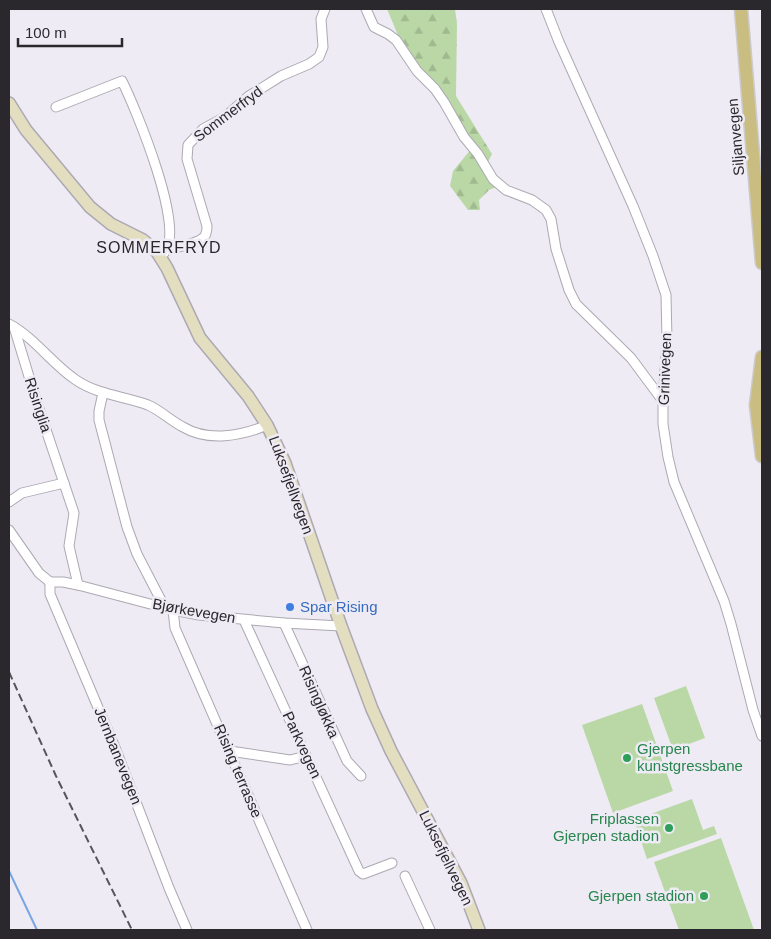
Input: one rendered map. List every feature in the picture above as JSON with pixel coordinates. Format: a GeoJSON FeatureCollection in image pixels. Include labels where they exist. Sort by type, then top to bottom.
{"type":"FeatureCollection","features":[{"type":"Feature","properties":{"kind":"main road","name":"Siljanvegen"},"geometry":{"type":"LineString","coordinates":[[741,9],[762,263]]}},
{"type":"Feature","properties":{"kind":"main road","name":"Luksefjellvegen"},"geometry":{"type":"LineString","coordinates":[[9,103],[30,135],[90,207],[111,224],[164,253],[170,274],[200,338],[248,396],[267,425],[285,463],[341,626],[380,728],[460,883],[479,930]]}},
{"type":"Feature","properties":{"kind":"main road"},"geometry":{"type":"LineString","coordinates":[[762,357],[756,405],[762,456]]}},
{"type":"Feature","properties":{"kind":"street"},"geometry":{"type":"LineString","coordinates":[[366,9],[374,27],[396,40],[417,71],[435,89],[464,138],[478,154],[499,186],[532,200],[546,210],[551,219],[556,249],[576,304],[630,358],[663,400]]}},
{"type":"Feature","properties":{"kind":"street","name":"Grinivegen"},"geometry":{"type":"LineString","coordinates":[[546,9],[559,42],[634,206],[654,256],[666,294],[663,400],[665,442],[674,482],[724,601],[734,632],[753,710],[762,736]]}},
{"type":"Feature","properties":{"kind":"street","name":"Sommerfryd"},"geometry":{"type":"LineString","coordinates":[[164,253],[203,238],[206,233],[207,226],[187,159],[188,145],[203,129],[225,117],[249,96],[281,76],[309,64],[319,57],[323,47],[321,19],[324,10]]}},
{"type":"Feature","properties":{"kind":"street"},"geometry":{"type":"LineString","coordinates":[[56,106],[122,81],[142,127],[167,211],[169,235],[164,253]]}},
{"type":"Feature","properties":{"kind":"street"},"geometry":{"type":"LineString","coordinates":[[12,326],[76,380],[104,393],[150,406],[184,429],[197,433],[226,436],[253,431],[267,425]]}},
{"type":"Feature","properties":{"kind":"street","name":"Risinglia"},"geometry":{"type":"LineString","coordinates":[[12,326],[36,403],[74,512],[69,546],[78,585]]}},
{"type":"Feature","properties":{"kind":"street","name":"Rising terrasse"},"geometry":{"type":"LineString","coordinates":[[104,393],[99,411],[99,420],[127,527],[137,554],[169,609],[175,628],[307,930]]}},
{"type":"Feature","properties":{"kind":"street"},"geometry":{"type":"LineString","coordinates":[[9,502],[22,493],[64,483]]}},
{"type":"Feature","properties":{"kind":"street"},"geometry":{"type":"LineString","coordinates":[[9,530],[39,572],[50,582]]}},
{"type":"Feature","properties":{"kind":"street","name":"Bjørkevegen"},"geometry":{"type":"LineString","coordinates":[[50,582],[78,585],[169,609],[284,624],[341,626]]}},
{"type":"Feature","properties":{"kind":"street","name":"Jernbanevegen"},"geometry":{"type":"LineString","coordinates":[[50,582],[50,594],[105,723],[187,930]]}},
{"type":"Feature","properties":{"kind":"street","name":"Parkvegen"},"geometry":{"type":"LineString","coordinates":[[244,620],[359,871],[363,874],[368,873],[392,863]]}},
{"type":"Feature","properties":{"kind":"street","name":"Risingløkka"},"geometry":{"type":"LineString","coordinates":[[284,624],[347,761],[361,776]]}},
{"type":"Feature","properties":{"kind":"street"},"geometry":{"type":"LineString","coordinates":[[230,751],[290,760],[306,756]]}},
{"type":"Feature","properties":{"kind":"street"},"geometry":{"type":"LineString","coordinates":[[406,876],[430,930]]}},
{"type":"Feature","properties":{"kind":"green space"},"geometry":{"type":"Polygon","coordinates":[[[387,9],[455,9],[457,24],[456,96],[492,154],[486,166],[499,186],[489,190],[479,200],[480,210],[468,210],[450,186],[453,171],[472,148],[405,52],[387,9]]]}},
{"type":"Feature","properties":{"kind":"green space"},"geometry":{"type":"Polygon","coordinates":[[[686,686],[705,738],[673,750],[654,698],[686,686]]]}},
{"type":"Feature","properties":{"kind":"green space","name":"Gjerpen kunstgressbane"},"geometry":{"type":"Polygon","coordinates":[[[642,704],[673,791],[613,813],[582,725],[642,704]]]}},
{"type":"Feature","properties":{"kind":"green space","name":"Friplassen Gjerpen stadion"},"geometry":{"type":"Polygon","coordinates":[[[692,799],[703,830],[714,826],[717,834],[647,859],[634,820],[692,799]]]}},
{"type":"Feature","properties":{"kind":"green space","name":"Gjerpen stadion"},"geometry":{"type":"Polygon","coordinates":[[[721,838],[754,930],[679,930],[654,862],[721,838]]]}},
{"type":"Feature","properties":{"kind":"waterway"},"geometry":{"type":"LineString","coordinates":[[9,871],[37,930]]}},
{"type":"Feature","properties":{"kind":"railway"},"geometry":{"type":"LineString","coordinates":[[9,672],[56,776],[132,930]]}},
{"type":"Feature","properties":{"kind":"place","name":"Spar Rising"},"geometry":{"type":"Point","coordinates":[290,607]}},
{"type":"Feature","properties":{"kind":"place","name":"Gjerpen kunstgressbane"},"geometry":{"type":"Point","coordinates":[627,758]}},
{"type":"Feature","properties":{"kind":"place","name":"Friplassen Gjerpen stadion"},"geometry":{"type":"Point","coordinates":[669,828]}},
{"type":"Feature","properties":{"kind":"place","name":"Gjerpen stadion"},"geometry":{"type":"Point","coordinates":[704,896]}},
{"type":"Feature","properties":{"kind":"district","name":"SOMMERFRYD"},"geometry":{"type":"Point","coordinates":[159,247]}}]}
